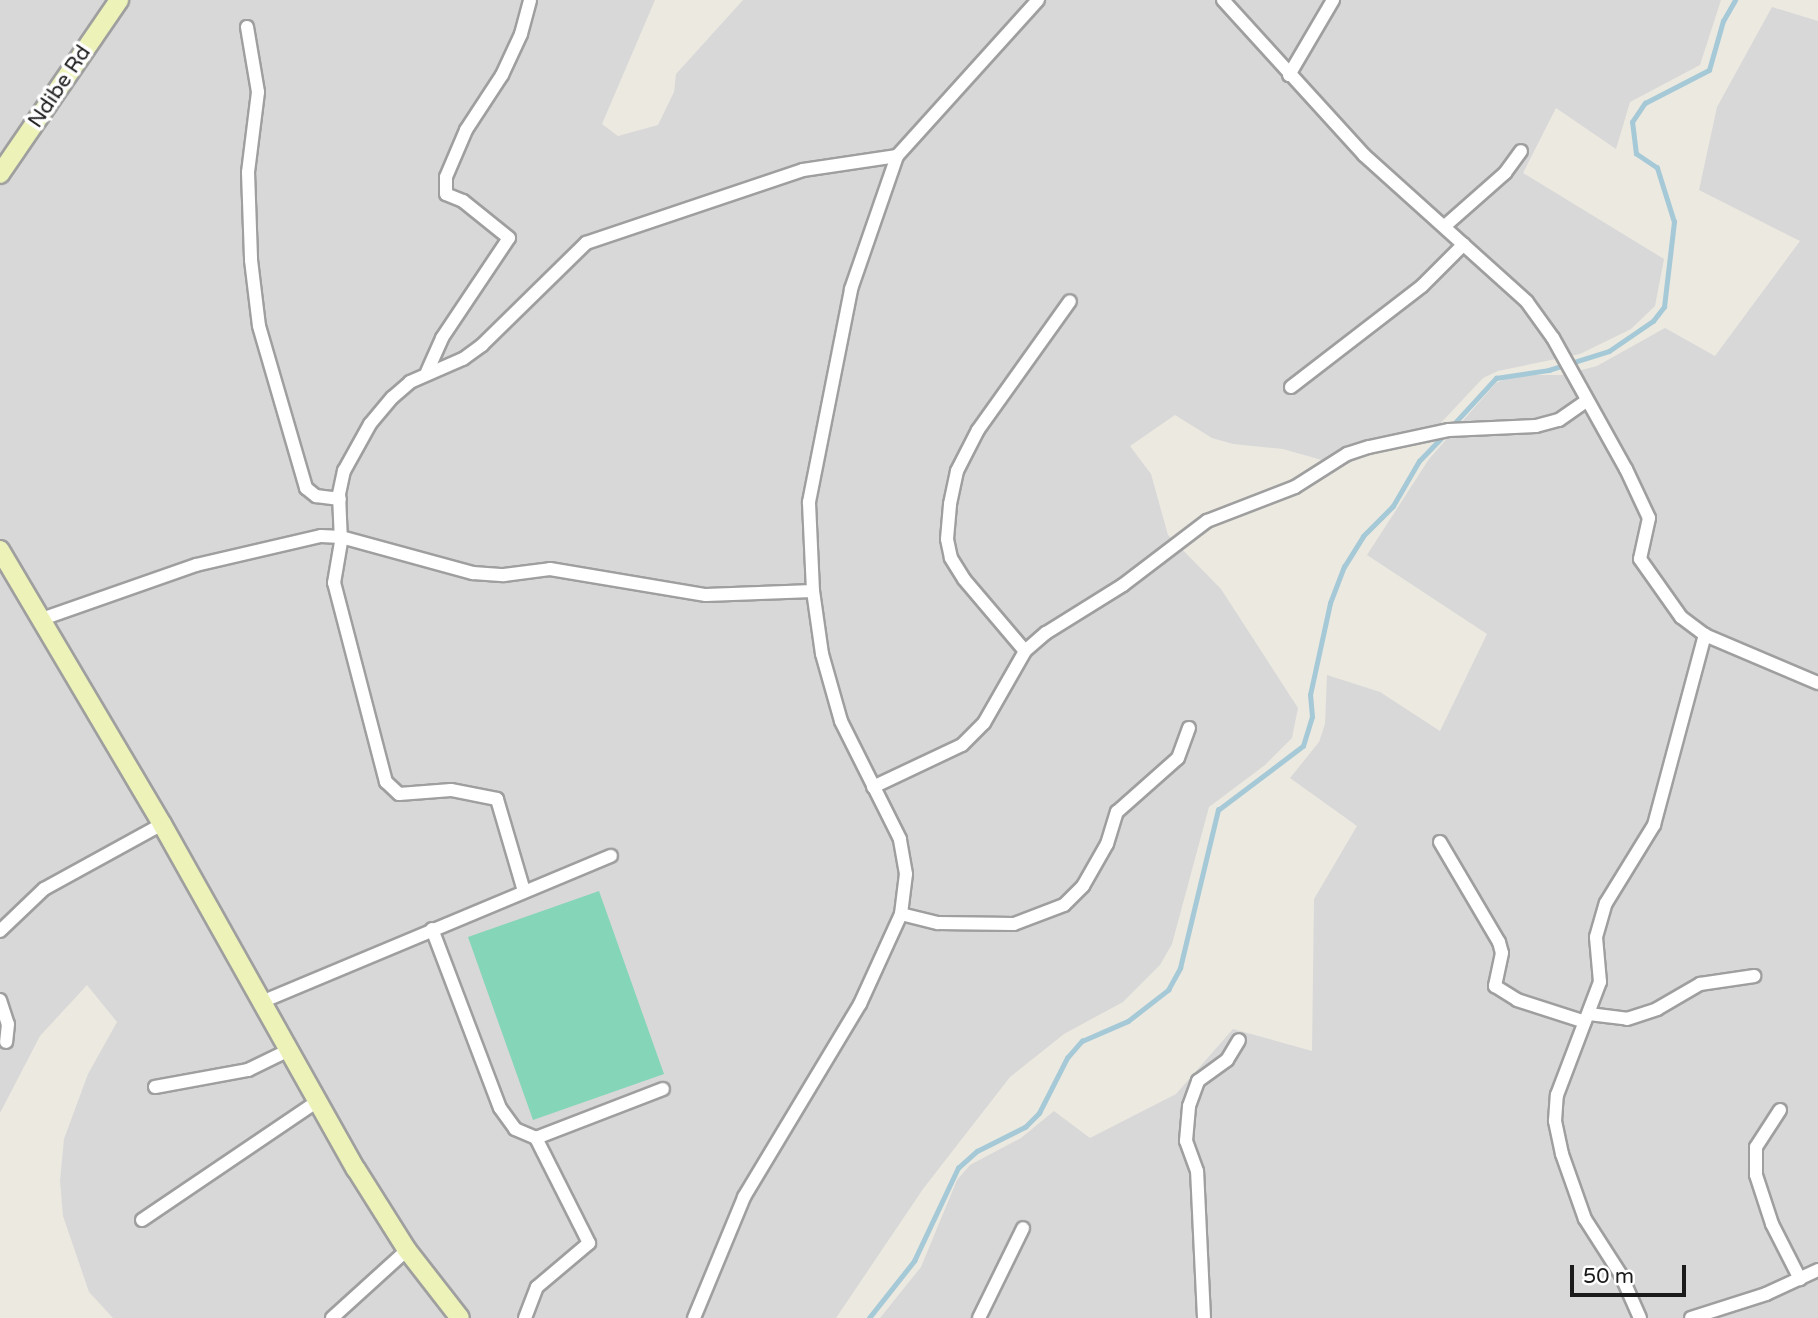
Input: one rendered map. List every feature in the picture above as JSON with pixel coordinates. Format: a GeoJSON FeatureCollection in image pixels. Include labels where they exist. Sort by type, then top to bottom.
{"type":"FeatureCollection","features":[{"type":"Feature","properties":{"kind":"street","name":"Ndibe Rd"},"geometry":{"type":"LineString","coordinates":[[0,174],[119,0]]}},
{"type":"Feature","properties":{"kind":"street"},"geometry":{"type":"LineString","coordinates":[[427,372],[442,338],[509,238],[463,201],[446,194],[446,177],[466,130],[502,75],[521,34],[530,0]]}},
{"type":"Feature","properties":{"kind":"street"},"geometry":{"type":"LineString","coordinates":[[694,1318],[744,1197],[860,1004],[901,914],[906,874],[900,839],[841,721],[822,654],[813,591],[809,502],[819,434],[850,289],[897,156],[1038,0]]}},
{"type":"Feature","properties":{"kind":"street"},"geometry":{"type":"LineString","coordinates":[[1223,0],[1364,155],[1446,225],[1527,302],[1553,338],[1586,401],[1612,442],[1649,518],[1640,559],[1681,617],[1705,635],[1818,683]]}},
{"type":"Feature","properties":{"kind":"street"},"geometry":{"type":"LineString","coordinates":[[1289,75],[1333,0]]}},
{"type":"Feature","properties":{"kind":"street"},"geometry":{"type":"LineString","coordinates":[[247,27],[258,92],[248,172],[251,260],[259,326],[306,488],[316,496],[340,499]]}},
{"type":"Feature","properties":{"kind":"street"},"geometry":{"type":"LineString","coordinates":[[1446,225],[1505,173],[1521,151]]}},
{"type":"Feature","properties":{"kind":"street"},"geometry":{"type":"LineString","coordinates":[[524,891],[497,799],[451,790],[399,794],[386,782],[334,583],[341,537],[340,499],[344,471],[370,424],[401,389],[427,372],[463,359],[482,345],[586,243],[803,170],[897,156]]}},
{"type":"Feature","properties":{"kind":"street"},"geometry":{"type":"LineString","coordinates":[[1291,387],[1422,286],[1464,244]]}},
{"type":"Feature","properties":{"kind":"street"},"geometry":{"type":"LineString","coordinates":[[1026,651],[964,579],[951,558],[947,539],[950,504],[957,471],[978,430],[1070,301]]}},
{"type":"Feature","properties":{"kind":"street"},"geometry":{"type":"LineString","coordinates":[[873,787],[962,745],[984,723],[1026,651],[1207,521],[1295,487],[1348,454],[1449,430],[1536,426],[1559,420],[1586,401]]}},
{"type":"Feature","properties":{"kind":"street"},"geometry":{"type":"LineString","coordinates":[[40,620],[196,565],[321,536],[341,537],[473,573],[504,575],[550,569],[706,595],[813,591]]}},
{"type":"Feature","properties":{"kind":"street"},"geometry":{"type":"LineString","coordinates":[[0,550],[162,824],[318,1101],[407,1250],[460,1318]]}},
{"type":"Feature","properties":{"kind":"street"},"geometry":{"type":"LineString","coordinates":[[1640,1318],[1621,1275],[1586,1219],[1562,1154],[1555,1121],[1557,1095],[1600,982],[1599,925],[1606,903],[1654,825],[1705,635]]}},
{"type":"Feature","properties":{"kind":"street"},"geometry":{"type":"LineString","coordinates":[[901,914],[938,923],[1014,925],[1064,905],[1083,886],[1107,844],[1117,812],[1178,758],[1189,728]]}},
{"type":"Feature","properties":{"kind":"street"},"geometry":{"type":"LineString","coordinates":[[0,931],[44,888],[162,824]]}},
{"type":"Feature","properties":{"kind":"street"},"geometry":{"type":"LineString","coordinates":[[1440,842],[1499,942],[1502,953],[1495,986],[1517,1000],[1587,1018],[1619,1019],[1641,1016],[1700,984],[1754,976]]}},
{"type":"Feature","properties":{"kind":"street"},"geometry":{"type":"LineString","coordinates":[[264,1001],[611,856]]}},
{"type":"Feature","properties":{"kind":"street"},"geometry":{"type":"LineString","coordinates":[[432,929],[500,1108],[515,1129],[536,1138],[589,1242],[537,1287],[525,1318]]}},
{"type":"Feature","properties":{"kind":"street"},"geometry":{"type":"LineString","coordinates":[[0,1000],[8,1024],[6,1042]]}},
{"type":"Feature","properties":{"kind":"street"},"geometry":{"type":"LineString","coordinates":[[1204,1318],[1197,1171],[1186,1141],[1189,1107],[1198,1081],[1227,1060],[1240,1040]]}},
{"type":"Feature","properties":{"kind":"street"},"geometry":{"type":"LineString","coordinates":[[155,1087],[248,1070],[289,1050]]}},
{"type":"Feature","properties":{"kind":"street"},"geometry":{"type":"LineString","coordinates":[[536,1138],[663,1089]]}},
{"type":"Feature","properties":{"kind":"street"},"geometry":{"type":"LineString","coordinates":[[142,1220],[318,1101]]}},
{"type":"Feature","properties":{"kind":"street"},"geometry":{"type":"LineString","coordinates":[[1780,1110],[1756,1147],[1756,1175],[1772,1224],[1800,1279]]}},
{"type":"Feature","properties":{"kind":"street"},"geometry":{"type":"LineString","coordinates":[[979,1318],[1023,1228]]}},
{"type":"Feature","properties":{"kind":"street"},"geometry":{"type":"LineString","coordinates":[[332,1318],[407,1250]]}},
{"type":"Feature","properties":{"kind":"street"},"geometry":{"type":"LineString","coordinates":[[1691,1318],[1818,1270]]}},
{"type":"Feature","properties":{"kind":"shaded area"},"geometry":{"type":"Polygon","coordinates":[[[0,0],[655,0],[602,124],[618,136],[658,125],[674,92],[676,74],[743,0],[1721,0],[1700,65],[1630,102],[1616,149],[1556,108],[1523,173],[1664,259],[1655,306],[1631,329],[1580,354],[1498,371],[1483,378],[1422,443],[1367,455],[1343,466],[1283,449],[1233,444],[1212,438],[1175,415],[1130,446],[1151,474],[1168,535],[1221,589],[1298,708],[1292,738],[1265,765],[1209,807],[1172,944],[1160,965],[1123,1002],[1064,1034],[1010,1077],[923,1189],[836,1318],[113,1318],[89,1292],[63,1216],[60,1181],[64,1139],[88,1074],[117,1022],[87,985],[40,1036],[0,1113],[0,0]]]}},
{"type":"Feature","properties":{"kind":"shaded area"},"geometry":{"type":"Polygon","coordinates":[[[1772,7],[1818,21],[1818,1318],[880,1318],[921,1267],[957,1180],[970,1165],[1021,1138],[1054,1111],[1090,1138],[1176,1094],[1233,1029],[1312,1051],[1314,899],[1357,826],[1290,778],[1319,742],[1325,724],[1327,675],[1380,692],[1440,731],[1487,634],[1367,555],[1429,459],[1496,383],[1515,375],[1562,375],[1597,366],[1665,328],[1715,356],[1800,241],[1699,190],[1717,107],[1772,7]]]}},
{"type":"Feature","properties":{"kind":"green space"},"geometry":{"type":"Polygon","coordinates":[[[599,891],[664,1074],[533,1120],[468,937],[599,891]]]}},
{"type":"Feature","properties":{"kind":"waterway"},"geometry":{"type":"LineString","coordinates":[[1452,426],[1496,378],[1549,370],[1609,351],[1653,321],[1664,307],[1674,222],[1657,168],[1636,154],[1632,122],[1645,103],[1709,70],[1723,21],[1735,0]]}},
{"type":"Feature","properties":{"kind":"waterway"},"geometry":{"type":"LineString","coordinates":[[869,1318],[914,1261],[958,1168],[977,1151],[1025,1127],[1039,1113],[1067,1058],[1082,1041],[1128,1021],[1168,990],[1180,968],[1218,810],[1303,746],[1312,717],[1310,695],[1330,603],[1344,567],[1363,536],[1393,506],[1419,461],[1444,435]]}}]}
